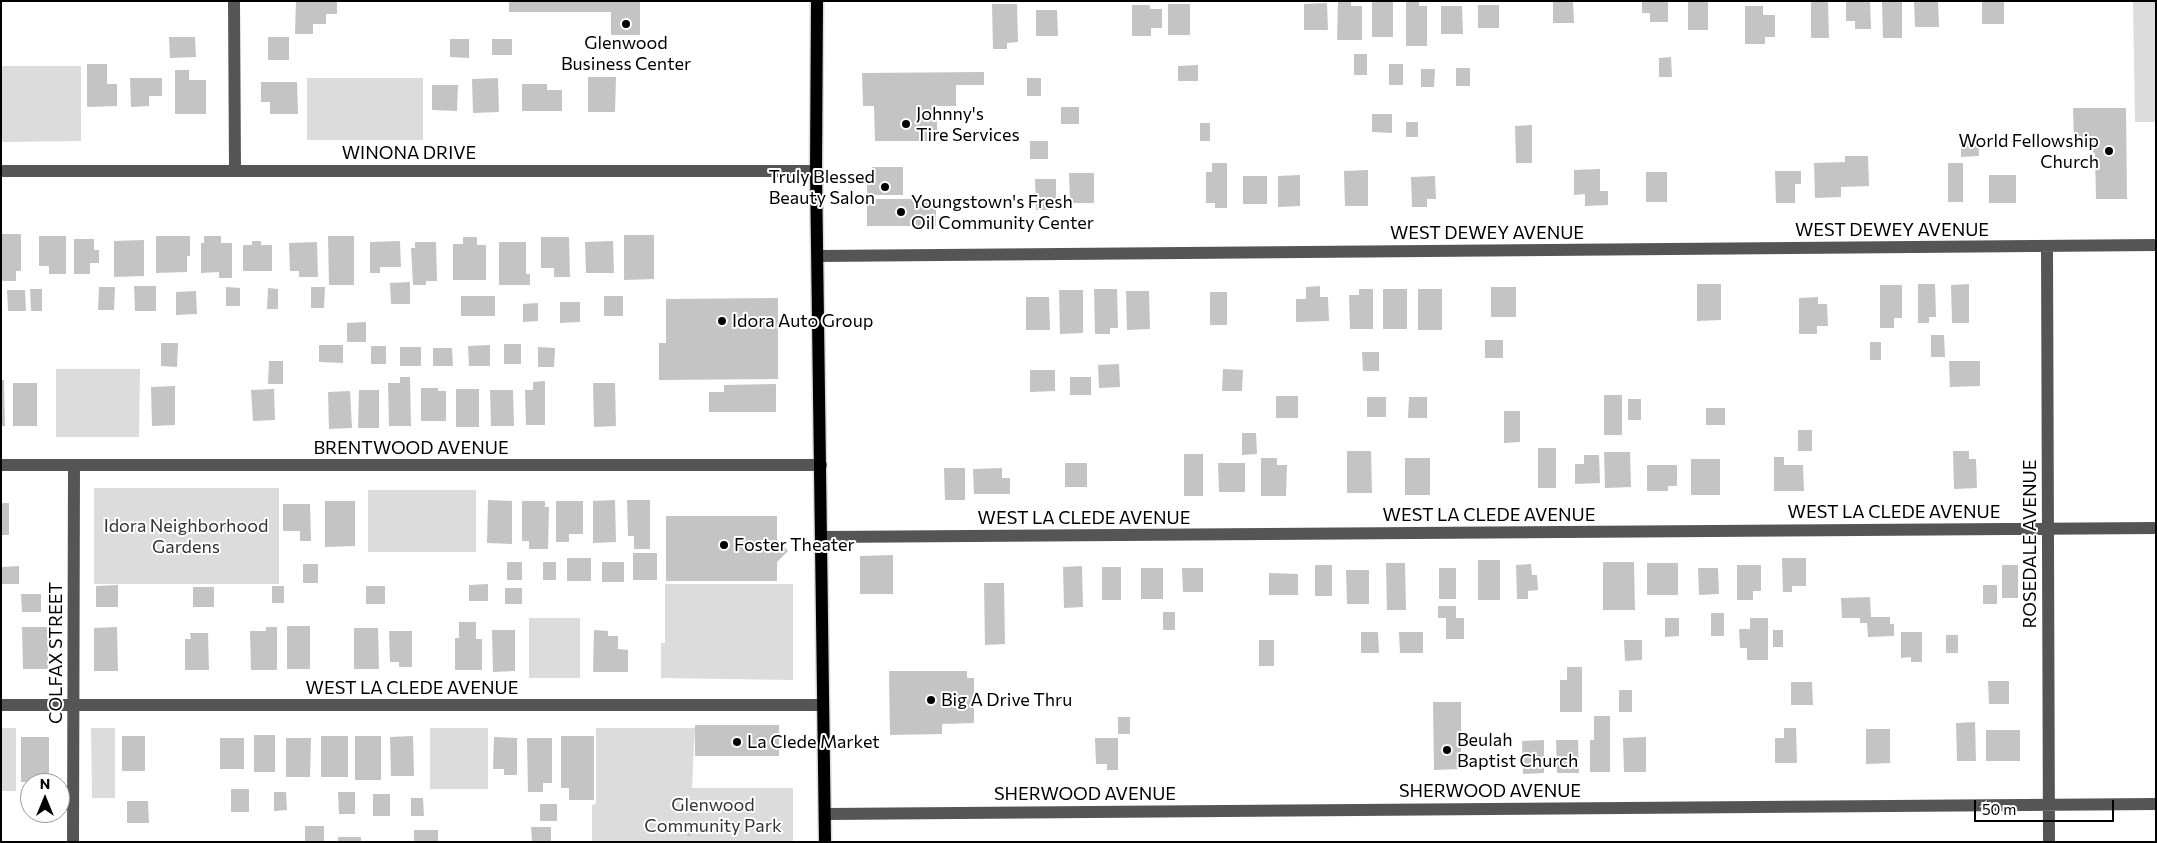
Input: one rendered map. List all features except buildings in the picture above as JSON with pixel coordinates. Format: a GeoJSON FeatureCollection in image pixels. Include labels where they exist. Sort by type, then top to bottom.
{"type":"FeatureCollection","features":[{"type":"Feature","properties":{"kind":"main road"},"geometry":{"type":"LineString","coordinates":[[817,1],[816,171],[819,256],[825,842]]}},
{"type":"Feature","properties":{"kind":"street"},"geometry":{"type":"LineString","coordinates":[[234,1],[235,170]]}},
{"type":"Feature","properties":{"kind":"street","name":"WINONA DRIVE"},"geometry":{"type":"LineString","coordinates":[[1,171],[816,171]]}},
{"type":"Feature","properties":{"kind":"street","name":"WEST DEWEY AVENUE"},"geometry":{"type":"LineString","coordinates":[[819,256],[2156,245]]}},
{"type":"Feature","properties":{"kind":"street","name":"ROSEDALE AVENUE"},"geometry":{"type":"LineString","coordinates":[[2047,246],[2049,842]]}},
{"type":"Feature","properties":{"kind":"street","name":"BRENTWOOD AVENUE"},"geometry":{"type":"LineString","coordinates":[[1,465],[821,465]]}},
{"type":"Feature","properties":{"kind":"street","name":"COLFAX STREET"},"geometry":{"type":"LineString","coordinates":[[73,842],[74,465]]}},
{"type":"Feature","properties":{"kind":"street","name":"WEST LA CLEDE AVENUE"},"geometry":{"type":"LineString","coordinates":[[822,537],[2156,528]]}},
{"type":"Feature","properties":{"kind":"street","name":"WEST LA CLEDE AVENUE"},"geometry":{"type":"LineString","coordinates":[[1,705],[823,705]]}},
{"type":"Feature","properties":{"kind":"street","name":"SHERWOOD AVENUE"},"geometry":{"type":"LineString","coordinates":[[825,814],[2156,804]]}},
{"type":"Feature","properties":{"kind":"green space"},"geometry":{"type":"Polygon","coordinates":[[[2133,1],[2156,1],[2156,122],[2135,122],[2133,1]]]}},
{"type":"Feature","properties":{"kind":"green space"},"geometry":{"type":"Polygon","coordinates":[[[2,66],[81,66],[81,141],[2,142],[2,66]]]}},
{"type":"Feature","properties":{"kind":"green space"},"geometry":{"type":"Polygon","coordinates":[[[307,78],[423,78],[423,140],[307,140],[307,78]]]}},
{"type":"Feature","properties":{"kind":"green space"},"geometry":{"type":"Polygon","coordinates":[[[56,369],[140,369],[139,437],[56,437],[56,369]]]}},
{"type":"Feature","properties":{"kind":"green space","name":"Idora Neighborhood Gardens"},"geometry":{"type":"Polygon","coordinates":[[[94,488],[279,488],[279,584],[94,584],[94,488]]]}},
{"type":"Feature","properties":{"kind":"green space"},"geometry":{"type":"Polygon","coordinates":[[[368,490],[476,490],[476,552],[368,552],[368,490]]]}},
{"type":"Feature","properties":{"kind":"green space"},"geometry":{"type":"Polygon","coordinates":[[[665,584],[793,584],[793,680],[661,678],[661,643],[665,643],[665,584]]]}},
{"type":"Feature","properties":{"kind":"green space"},"geometry":{"type":"Polygon","coordinates":[[[529,618],[580,618],[580,678],[529,678],[529,618]]]}},
{"type":"Feature","properties":{"kind":"green space"},"geometry":{"type":"Polygon","coordinates":[[[1,728],[16,728],[16,791],[1,791],[1,728]]]}},
{"type":"Feature","properties":{"kind":"green space"},"geometry":{"type":"Polygon","coordinates":[[[91,728],[115,728],[115,798],[92,798],[91,728]]]}},
{"type":"Feature","properties":{"kind":"green space"},"geometry":{"type":"Polygon","coordinates":[[[430,728],[488,728],[488,789],[430,789],[430,728]]]}},
{"type":"Feature","properties":{"kind":"green space","name":"Glenwood Community Park"},"geometry":{"type":"Polygon","coordinates":[[[596,728],[695,728],[692,788],[793,788],[793,842],[592,842],[592,805],[596,804],[596,728]]]}},
{"type":"Feature","properties":{"kind":"place","name":"Glenwood Business Center"},"geometry":{"type":"Point","coordinates":[626,24]}},
{"type":"Feature","properties":{"kind":"place","name":"Johnny's Tire Services"},"geometry":{"type":"Point","coordinates":[906,124]}},
{"type":"Feature","properties":{"kind":"place","name":"World Fellowship Church"},"geometry":{"type":"Point","coordinates":[2109,151]}},
{"type":"Feature","properties":{"kind":"place","name":"Truly Blessed Beauty Salon"},"geometry":{"type":"Point","coordinates":[885,187]}},
{"type":"Feature","properties":{"kind":"place","name":"Youngstown's Fresh Oil Community Center"},"geometry":{"type":"Point","coordinates":[901,212]}},
{"type":"Feature","properties":{"kind":"place","name":"Idora Auto Group"},"geometry":{"type":"Point","coordinates":[722,321]}},
{"type":"Feature","properties":{"kind":"place","name":"Foster Theater"},"geometry":{"type":"Point","coordinates":[724,545]}},
{"type":"Feature","properties":{"kind":"place","name":"Big A Drive Thru"},"geometry":{"type":"Point","coordinates":[931,700]}},
{"type":"Feature","properties":{"kind":"place","name":"La Clede Market"},"geometry":{"type":"Point","coordinates":[737,742]}},
{"type":"Feature","properties":{"kind":"place","name":"Beulah Baptist Church"},"geometry":{"type":"Point","coordinates":[1447,750]}}]}
